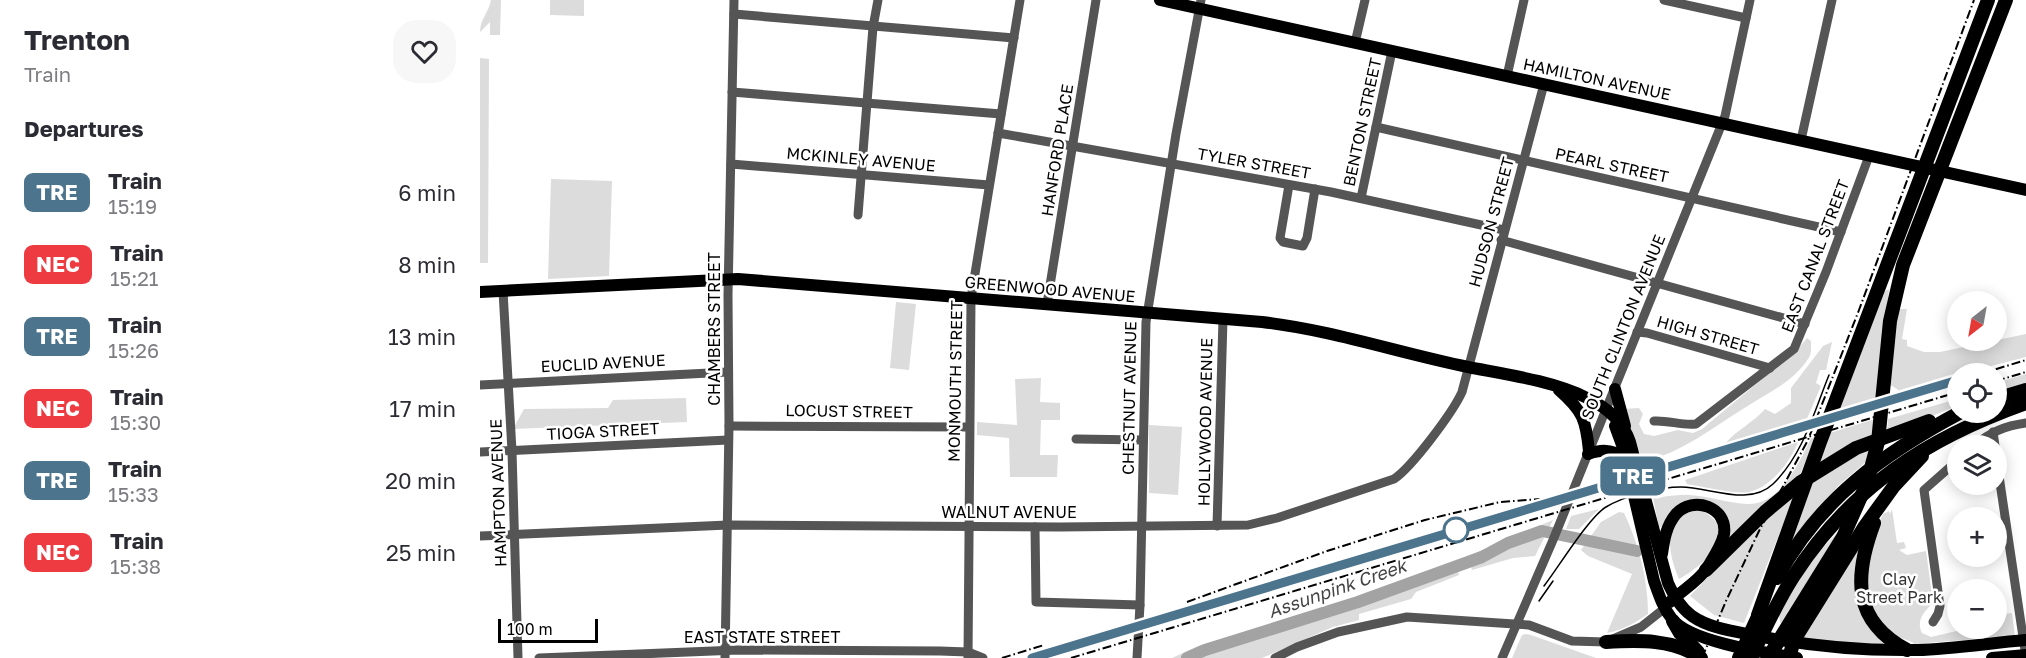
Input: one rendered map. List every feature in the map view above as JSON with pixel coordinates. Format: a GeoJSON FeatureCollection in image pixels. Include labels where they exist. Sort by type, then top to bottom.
{"type":"FeatureCollection","features":[{"type":"Feature","properties":{"kind":"highway"},"geometry":{"type":"LineString","coordinates":[[1768,658],[1847,530],[1867,483],[1877,447],[1890,321],[1898,283],[1931,170],[1988,0]]}},
{"type":"Feature","properties":{"kind":"highway"},"geometry":{"type":"LineString","coordinates":[[1984,59],[2006,0]]}},
{"type":"Feature","properties":{"kind":"highway"},"geometry":{"type":"LineString","coordinates":[[1751,658],[1800,497],[1839,391],[1931,170],[1984,59],[2016,0]]}},
{"type":"Feature","properties":{"kind":"highway"},"geometry":{"type":"LineString","coordinates":[[2007,396],[2026,390]]}},
{"type":"Feature","properties":{"kind":"highway"},"geometry":{"type":"LineString","coordinates":[[1948,435],[2026,403]]}},
{"type":"Feature","properties":{"kind":"highway"},"geometry":{"type":"LineString","coordinates":[[1706,570],[1788,492],[1856,448],[1947,416]]}},
{"type":"Feature","properties":{"kind":"highway"},"geometry":{"type":"LineString","coordinates":[[1765,615],[1783,567],[1800,541],[1844,491],[1860,476],[1901,446],[1947,420]]}},
{"type":"Feature","properties":{"kind":"highway"},"geometry":{"type":"LineString","coordinates":[[1789,658],[1794,640],[1865,526],[1894,486],[1919,459],[1947,436]]}},
{"type":"Feature","properties":{"kind":"highway"},"geometry":{"type":"LineString","coordinates":[[1739,658],[1765,615],[1820,538],[1847,508],[1901,463],[1947,436]]}},
{"type":"Feature","properties":{"kind":"highway"},"geometry":{"type":"LineString","coordinates":[[1882,503],[1864,551],[1861,572],[1862,590],[1875,627],[1887,638],[1915,653]]}},
{"type":"Feature","properties":{"kind":"highway"},"geometry":{"type":"LineString","coordinates":[[1673,621],[1680,633],[1703,658]]}},
{"type":"Feature","properties":{"kind":"highway"},"geometry":{"type":"LineString","coordinates":[[1776,658],[1782,638]]}},
{"type":"Feature","properties":{"kind":"highway"},"geometry":{"type":"LineString","coordinates":[[1606,642],[1652,641],[1681,648],[1703,658]]}},
{"type":"Feature","properties":{"kind":"main road","name":"HAMILTON AVENUE"},"geometry":{"type":"LineString","coordinates":[[1160,0],[1200,4],[1355,43],[2026,190]]}},
{"type":"Feature","properties":{"kind":"main road","name":"GREENWOOD AVENUE"},"geometry":{"type":"LineString","coordinates":[[480,292],[728,279],[1281,324],[1556,387],[1582,395],[1606,409],[1626,430]]}},
{"type":"Feature","properties":{"kind":"main road"},"geometry":{"type":"LineString","coordinates":[[1556,387],[1573,402],[1583,416],[1588,453],[1609,450],[1628,461]]}},
{"type":"Feature","properties":{"kind":"main road"},"geometry":{"type":"LineString","coordinates":[[1615,389],[1626,430],[1628,461]]}},
{"type":"Feature","properties":{"kind":"main road"},"geometry":{"type":"LineString","coordinates":[[1606,409],[1619,434],[1642,507],[1675,597],[1683,608],[1696,618],[1726,629],[1809,645],[1915,653],[2025,640]]}},
{"type":"Feature","properties":{"kind":"main road"},"geometry":{"type":"LineString","coordinates":[[1662,561],[1664,542],[1672,520],[1681,509],[1700,504],[1717,512],[1723,521],[1722,541],[1706,570],[1665,608]]}},
{"type":"Feature","properties":{"kind":"main road"},"geometry":{"type":"LineString","coordinates":[[1642,507],[1654,581],[1673,621],[1699,636],[1797,658]]}},
{"type":"Feature","properties":{"kind":"main road"},"geometry":{"type":"LineString","coordinates":[[1992,658],[2026,655]]}},
{"type":"Feature","properties":{"kind":"street","name":"CHAMBERS STREET"},"geometry":{"type":"LineString","coordinates":[[725,654],[729,426],[728,279],[734,0]]}},
{"type":"Feature","properties":{"kind":"street"},"geometry":{"type":"LineString","coordinates":[[858,215],[873,27],[878,0]]}},
{"type":"Feature","properties":{"kind":"street","name":"MONMOUTH STREET"},"geometry":{"type":"LineString","coordinates":[[968,655],[971,298],[1020,0]]}},
{"type":"Feature","properties":{"kind":"street","name":"HANFORD PLACE"},"geometry":{"type":"LineString","coordinates":[[1047,304],[1096,0]]}},
{"type":"Feature","properties":{"kind":"street"},"geometry":{"type":"LineString","coordinates":[[1355,43],[1365,0]]}},
{"type":"Feature","properties":{"kind":"street"},"geometry":{"type":"LineString","coordinates":[[1507,76],[1524,0]]}},
{"type":"Feature","properties":{"kind":"street"},"geometry":{"type":"LineString","coordinates":[[1664,0],[1746,18]]}},
{"type":"Feature","properties":{"kind":"street","name":"SOUTH CLINTON AVENUE"},"geometry":{"type":"LineString","coordinates":[[1502,658],[1553,540],[1722,124],[1750,0]]}},
{"type":"Feature","properties":{"kind":"street"},"geometry":{"type":"LineString","coordinates":[[1801,140],[1832,0]]}},
{"type":"Feature","properties":{"kind":"street","name":"CHESTNUT AVENUE"},"geometry":{"type":"LineString","coordinates":[[1137,655],[1147,313],[1200,4]]}},
{"type":"Feature","properties":{"kind":"street"},"geometry":{"type":"LineString","coordinates":[[734,14],[1014,38]]}},
{"type":"Feature","properties":{"kind":"street","name":"BENTON STREET"},"geometry":{"type":"LineString","coordinates":[[1361,198],[1392,51]]}},
{"type":"Feature","properties":{"kind":"street","name":"HUDSON STREET"},"geometry":{"type":"LineString","coordinates":[[1467,367],[1544,84]]}},
{"type":"Feature","properties":{"kind":"street"},"geometry":{"type":"LineString","coordinates":[[732,92],[1001,114]]}},
{"type":"Feature","properties":{"kind":"street","name":"PEARL STREET"},"geometry":{"type":"LineString","coordinates":[[1376,127],[1841,232]]}},
{"type":"Feature","properties":{"kind":"street","name":"TYLER STREET"},"geometry":{"type":"LineString","coordinates":[[998,133],[1361,198],[1503,235],[1658,283],[1805,324]]}},
{"type":"Feature","properties":{"kind":"street","name":"EAST CANAL STREET"},"geometry":{"type":"LineString","coordinates":[[1654,421],[1694,424],[1793,351],[1869,156]]}},
{"type":"Feature","properties":{"kind":"street","name":"MCKINLEY AVENUE"},"geometry":{"type":"LineString","coordinates":[[731,164],[989,185]]}},
{"type":"Feature","properties":{"kind":"street"},"geometry":{"type":"LineString","coordinates":[[1288,184],[1280,238],[1283,242],[1303,246],[1307,238],[1316,189]]}},
{"type":"Feature","properties":{"kind":"street","name":"HAMPTON AVENUE"},"geometry":{"type":"LineString","coordinates":[[503,291],[512,451],[518,658]]}},
{"type":"Feature","properties":{"kind":"street","name":"HOLLYWOOD AVENUE"},"geometry":{"type":"LineString","coordinates":[[1217,526],[1223,319]]}},
{"type":"Feature","properties":{"kind":"street","name":"HIGH STREET"},"geometry":{"type":"LineString","coordinates":[[1637,332],[1770,368]]}},
{"type":"Feature","properties":{"kind":"street","name":"WALNUT AVENUE"},"geometry":{"type":"LineString","coordinates":[[480,536],[728,525],[1141,527],[1257,523],[1394,479],[1408,466],[1454,407],[1462,392],[1467,367]]}},
{"type":"Feature","properties":{"kind":"street","name":"EUCLID AVENUE"},"geometry":{"type":"LineString","coordinates":[[480,385],[728,372]]}},
{"type":"Feature","properties":{"kind":"street"},"geometry":{"type":"LineString","coordinates":[[1989,435],[2009,426],[2026,423]]}},
{"type":"Feature","properties":{"kind":"street","name":"LOCUST STREET"},"geometry":{"type":"LineString","coordinates":[[729,426],[969,427]]}},
{"type":"Feature","properties":{"kind":"street"},"geometry":{"type":"LineString","coordinates":[[1076,439],[1143,440]]}},
{"type":"Feature","properties":{"kind":"street","name":"TIOGA STREET"},"geometry":{"type":"LineString","coordinates":[[480,452],[728,440]]}},
{"type":"Feature","properties":{"kind":"street"},"geometry":{"type":"LineString","coordinates":[[1933,622],[1940,606],[1924,490],[1947,470]]}},
{"type":"Feature","properties":{"kind":"street"},"geometry":{"type":"LineString","coordinates":[[2002,495],[2026,655]]}},
{"type":"Feature","properties":{"kind":"street"},"geometry":{"type":"LineString","coordinates":[[1035,527],[1036,602],[1140,609]]}},
{"type":"Feature","properties":{"kind":"street"},"geometry":{"type":"LineString","coordinates":[[1275,658],[1297,647],[1338,633],[1407,617],[1516,623],[1572,641],[1606,642],[1641,627],[1665,608]]}},
{"type":"Feature","properties":{"kind":"street","name":"EAST STATE STREET"},"geometry":{"type":"LineString","coordinates":[[539,658],[725,654],[968,655],[983,658]]}},
{"type":"Feature","properties":{"kind":"green space"},"geometry":{"type":"Polygon","coordinates":[[[491,0],[501,0],[500,35],[490,35],[490,22],[480,32],[481,23],[491,0]]]}},
{"type":"Feature","properties":{"kind":"green space"},"geometry":{"type":"Polygon","coordinates":[[[550,0],[584,0],[584,16],[550,15],[550,0]]]}},
{"type":"Feature","properties":{"kind":"green space"},"geometry":{"type":"Polygon","coordinates":[[[480,58],[489,59],[488,263],[480,263],[480,58]]]}},
{"type":"Feature","properties":{"kind":"green space"},"geometry":{"type":"Polygon","coordinates":[[[551,179],[612,181],[609,276],[548,279],[551,179]]]}},
{"type":"Feature","properties":{"kind":"green space"},"geometry":{"type":"Polygon","coordinates":[[[1889,289],[1876,400],[1838,412],[1885,291],[1889,289]]]}},
{"type":"Feature","properties":{"kind":"green space"},"geometry":{"type":"Polygon","coordinates":[[[896,302],[916,304],[909,370],[890,368],[896,302]]]}},
{"type":"Feature","properties":{"kind":"green space"},"geometry":{"type":"Polygon","coordinates":[[[1897,309],[1907,309],[1902,339],[1907,340],[1907,346],[1924,352],[2007,351],[2007,338],[2026,334],[2026,357],[2003,363],[1947,363],[1947,378],[1900,391],[1889,384],[1897,309]]]}},
{"type":"Feature","properties":{"kind":"green space"},"geometry":{"type":"Polygon","coordinates":[[[1807,338],[1811,341],[1809,357],[1788,381],[1684,446],[1643,462],[1624,409],[1639,408],[1643,414],[1639,424],[1644,434],[1654,436],[1678,430],[1693,433],[1702,429],[1797,350],[1807,338]]]}},
{"type":"Feature","properties":{"kind":"green space"},"geometry":{"type":"Polygon","coordinates":[[[1832,342],[1826,370],[1820,370],[1816,383],[1821,386],[1806,421],[1724,445],[1765,409],[1775,414],[1791,403],[1791,388],[1823,346],[1832,342]]]}},
{"type":"Feature","properties":{"kind":"green space"},"geometry":{"type":"Polygon","coordinates":[[[2026,374],[2026,384],[2007,390],[2007,380],[2026,374]]]}},
{"type":"Feature","properties":{"kind":"green space"},"geometry":{"type":"Polygon","coordinates":[[[1041,378],[1040,402],[1060,403],[1060,420],[1041,420],[1040,455],[1058,455],[1057,477],[1010,477],[1009,438],[977,435],[977,422],[1017,425],[1015,379],[1041,378]]]}},
{"type":"Feature","properties":{"kind":"green space"},"geometry":{"type":"Polygon","coordinates":[[[686,398],[687,422],[513,429],[524,409],[608,408],[613,400],[686,398]]]}},
{"type":"Feature","properties":{"kind":"green space"},"geometry":{"type":"Polygon","coordinates":[[[1947,402],[1947,410],[1887,434],[1888,419],[1947,402]]]}},
{"type":"Feature","properties":{"kind":"green space"},"geometry":{"type":"Polygon","coordinates":[[[1875,419],[1872,438],[1817,468],[1830,433],[1875,419]]]}},
{"type":"Feature","properties":{"kind":"green space"},"geometry":{"type":"Polygon","coordinates":[[[1149,425],[1182,427],[1178,495],[1149,493],[1149,425]]]}},
{"type":"Feature","properties":{"kind":"green space"},"geometry":{"type":"Polygon","coordinates":[[[1816,437],[1798,479],[1732,543],[1728,534],[1701,500],[1659,528],[1653,498],[1690,495],[1746,504],[1758,503],[1769,498],[1787,481],[1811,438],[1816,437]]]}},
{"type":"Feature","properties":{"kind":"green space"},"geometry":{"type":"Polygon","coordinates":[[[1798,442],[1779,473],[1765,485],[1749,492],[1687,484],[1685,480],[1798,442]]]}},
{"type":"Feature","properties":{"kind":"green space"},"geometry":{"type":"Polygon","coordinates":[[[1869,447],[1868,460],[1838,486],[1787,550],[1786,543],[1814,480],[1869,447]]]}},
{"type":"Feature","properties":{"kind":"green space"},"geometry":{"type":"Polygon","coordinates":[[[1795,494],[1744,623],[1714,615],[1690,596],[1762,520],[1795,494]]]}},
{"type":"Feature","properties":{"kind":"green space"},"geometry":{"type":"Polygon","coordinates":[[[1599,509],[1579,529],[1566,529],[1571,516],[1599,509]]]}},
{"type":"Feature","properties":{"kind":"green space","name":"Clay Street Park"},"geometry":{"type":"Polygon","coordinates":[[[1892,509],[1897,543],[1904,542],[1906,548],[1899,550],[1907,555],[1926,551],[1933,603],[1920,620],[1922,633],[1931,637],[1947,633],[1947,639],[1977,639],[1914,644],[1888,633],[1869,604],[1863,569],[1868,547],[1883,514],[1889,511],[1890,514],[1892,509]]]}},
{"type":"Feature","properties":{"kind":"green space"},"geometry":{"type":"Polygon","coordinates":[[[1701,510],[1713,519],[1719,528],[1719,538],[1708,557],[1679,579],[1670,546],[1673,526],[1679,518],[1701,510]]]}},
{"type":"Feature","properties":{"kind":"green space"},"geometry":{"type":"Polygon","coordinates":[[[1619,512],[1624,513],[1638,550],[1644,575],[1648,614],[1629,626],[1607,633],[1632,574],[1588,556],[1581,550],[1601,522],[1619,512]]]}},
{"type":"Feature","properties":{"kind":"green space"},"geometry":{"type":"Polygon","coordinates":[[[1553,520],[1535,556],[1513,558],[1472,570],[1468,556],[1553,520]]]}},
{"type":"Feature","properties":{"kind":"green space"},"geometry":{"type":"Polygon","coordinates":[[[1841,529],[1784,625],[1780,622],[1778,608],[1815,557],[1841,529]]]}},
{"type":"Feature","properties":{"kind":"green space"},"geometry":{"type":"Polygon","coordinates":[[[1865,534],[1860,605],[1870,629],[1884,643],[1880,646],[1803,638],[1865,534]]]}},
{"type":"Feature","properties":{"kind":"green space"},"geometry":{"type":"Polygon","coordinates":[[[1455,561],[1459,575],[1416,592],[1411,599],[1359,614],[1359,620],[1333,627],[1262,658],[1172,658],[1198,646],[1370,595],[1455,561]]]}},
{"type":"Feature","properties":{"kind":"green space","name":"Clay Street Park"},"geometry":{"type":"Polygon","coordinates":[[[2012,613],[2015,636],[2007,637],[2007,614],[2012,613]]]}},
{"type":"Feature","properties":{"kind":"green space"},"geometry":{"type":"Polygon","coordinates":[[[1526,634],[1596,658],[1512,658],[1522,635],[1526,634]]]}},
{"type":"Feature","properties":{"kind":"waterway","name":"Assunpink Creek"},"geometry":{"type":"LineString","coordinates":[[1187,658],[1205,650],[1358,602],[1482,557],[1508,543],[1542,531],[1637,551]]}},
{"type":"Feature","properties":{"kind":"tram line"},"geometry":{"type":"LineString","coordinates":[[1544,586],[1591,521],[1606,507],[1622,499],[1672,487],[1729,494],[1753,494],[1773,484],[1800,447],[1829,375]]}},
{"type":"Feature","properties":{"kind":"tram line"},"geometry":{"type":"LineString","coordinates":[[1539,601],[1553,581]]}},
{"type":"Feature","properties":{"kind":"railway"},"geometry":{"type":"LineString","coordinates":[[1702,658],[1759,531],[1808,440],[1859,310],[1974,0]]}},
{"type":"Feature","properties":{"kind":"railway"},"geometry":{"type":"LineString","coordinates":[[2007,366],[2026,360]]}},
{"type":"Feature","properties":{"kind":"railway"},"geometry":{"type":"LineString","coordinates":[[2007,378],[2026,372]]}},
{"type":"Feature","properties":{"kind":"railway"},"geometry":{"type":"LineString","coordinates":[[1032,658],[1947,383]]}},
{"type":"Feature","properties":{"kind":"railway"},"geometry":{"type":"LineString","coordinates":[[1071,658],[1947,395]]}},
{"type":"Feature","properties":{"kind":"railway"},"geometry":{"type":"LineString","coordinates":[[1187,602],[1327,551],[1425,520],[1500,502],[1540,499]]}},
{"type":"Feature","properties":{"kind":"railway"},"geometry":{"type":"LineString","coordinates":[[1002,658],[1044,645]]}},
{"type":"Feature","properties":{"kind":"train","name":"TRE"},"geometry":{"type":"LineString","coordinates":[[1032,658],[1947,383]]}}]}
